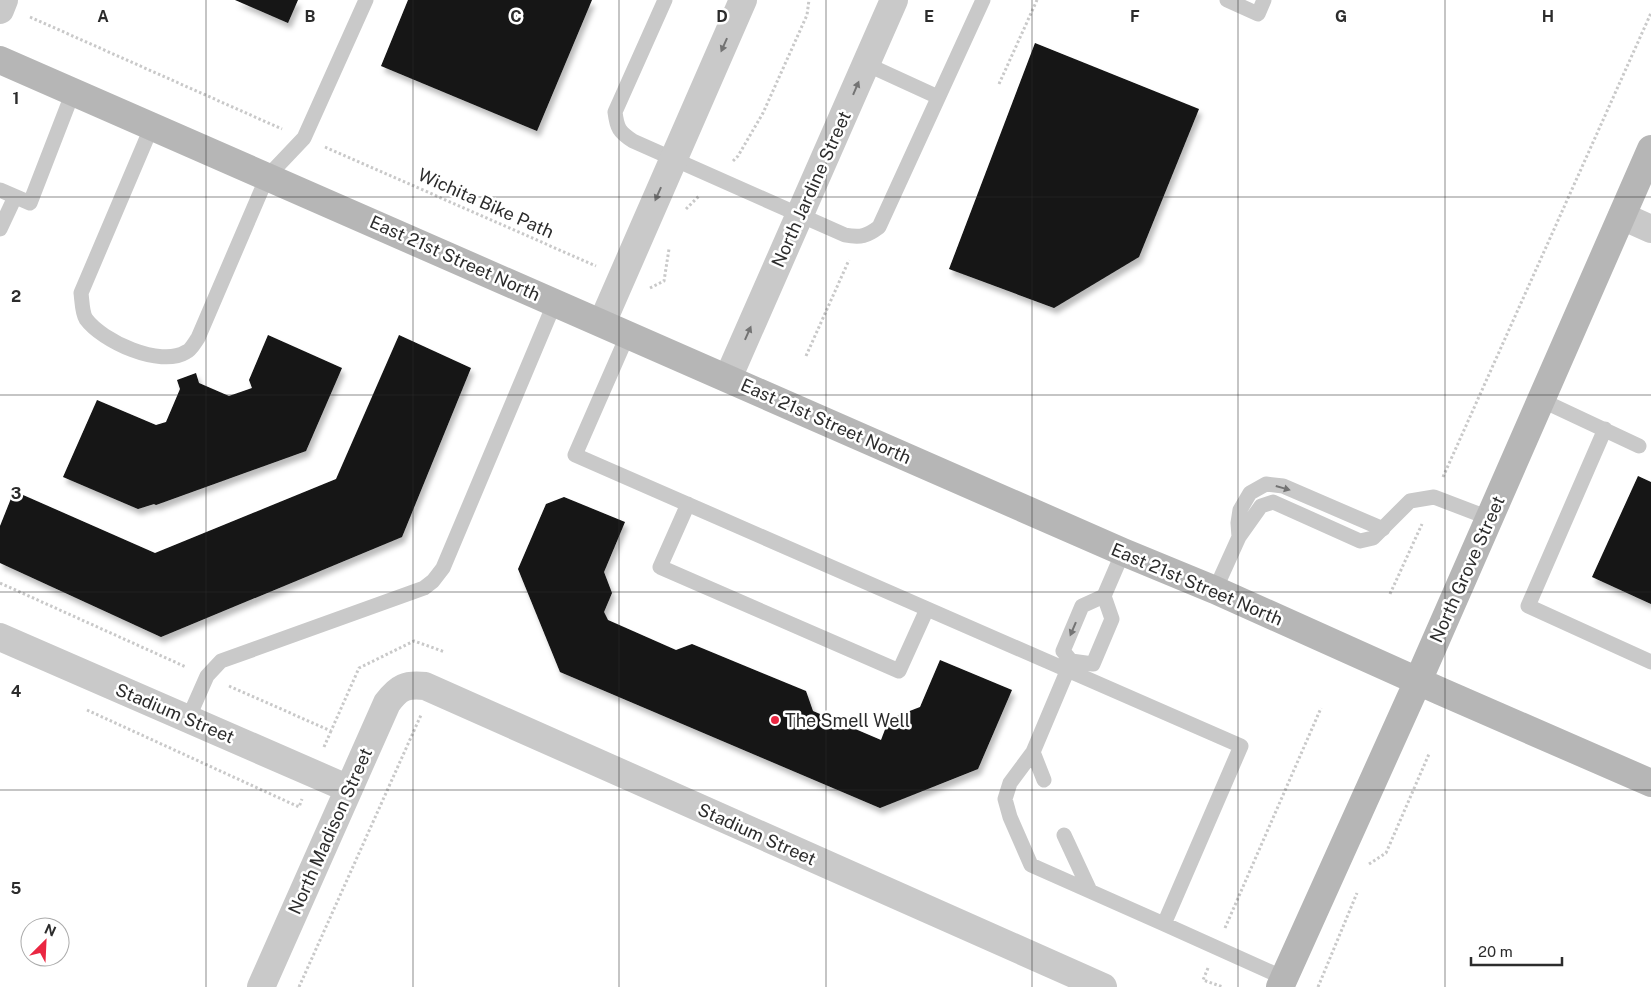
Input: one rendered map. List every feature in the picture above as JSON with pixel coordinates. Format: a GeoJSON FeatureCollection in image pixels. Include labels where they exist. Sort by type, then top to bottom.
{"type":"FeatureCollection","features":[{"type":"Feature","properties":{"kind":"main road","name":"East 21st Street North"},"geometry":{"type":"LineString","coordinates":[[0,60],[1651,783]]}},
{"type":"Feature","properties":{"kind":"main road","name":"North Grove Street"},"geometry":{"type":"LineString","coordinates":[[1282,983],[1418,681],[1651,149]]}},
{"type":"Feature","properties":{"kind":"street"},"geometry":{"type":"LineString","coordinates":[[602,323],[743,0]]}},
{"type":"Feature","properties":{"kind":"street","name":"North Jardine Street"},"geometry":{"type":"LineString","coordinates":[[728,378],[894,0]]}},
{"type":"Feature","properties":{"kind":"street"},"geometry":{"type":"LineString","coordinates":[[1622,216],[1651,229]]}},
{"type":"Feature","properties":{"kind":"street","name":"Stadium Street"},"geometry":{"type":"LineString","coordinates":[[0,637],[349,789]]}},
{"type":"Feature","properties":{"kind":"street","name":"Stadium Street"},"geometry":{"type":"LineString","coordinates":[[410,685],[425,686],[1103,987]]}},
{"type":"Feature","properties":{"kind":"street","name":"North Madison Street"},"geometry":{"type":"LineString","coordinates":[[261,987],[387,702],[395,692],[410,685]]}},
{"type":"Feature","properties":{"kind":"lane"},"geometry":{"type":"LineString","coordinates":[[152,126],[81,293],[84,318],[102,335],[144,355],[164,358],[186,352],[198,338],[268,176],[304,138],[366,0]]}},
{"type":"Feature","properties":{"kind":"lane"},"geometry":{"type":"LineString","coordinates":[[665,0],[615,112],[616,124],[622,134],[845,235],[858,238],[879,227],[983,0]]}},
{"type":"Feature","properties":{"kind":"lane"},"geometry":{"type":"LineString","coordinates":[[1227,0],[1258,14],[1264,0]]}},
{"type":"Feature","properties":{"kind":"lane"},"geometry":{"type":"LineString","coordinates":[[866,64],[938,97]]}},
{"type":"Feature","properties":{"kind":"lane"},"geometry":{"type":"LineString","coordinates":[[0,190],[30,203],[73,92]]}},
{"type":"Feature","properties":{"kind":"lane"},"geometry":{"type":"LineString","coordinates":[[0,228],[15,197]]}},
{"type":"Feature","properties":{"kind":"lane"},"geometry":{"type":"LineString","coordinates":[[188,719],[207,676],[221,661],[424,588],[433,581],[443,568],[555,302]]}},
{"type":"Feature","properties":{"kind":"lane"},"geometry":{"type":"LineString","coordinates":[[628,334],[575,455],[927,609],[1069,665],[1241,746],[1164,924]]}},
{"type":"Feature","properties":{"kind":"lane"},"geometry":{"type":"LineString","coordinates":[[1541,400],[1639,446]]}},
{"type":"Feature","properties":{"kind":"lane"},"geometry":{"type":"LineString","coordinates":[[1605,429],[1528,606],[1651,662]]}},
{"type":"Feature","properties":{"kind":"lane"},"geometry":{"type":"LineString","coordinates":[[1214,590],[1239,537],[1260,506],[1272,502],[1360,541],[1373,538],[1410,501],[1434,497],[1489,518]]}},
{"type":"Feature","properties":{"kind":"lane"},"geometry":{"type":"LineString","coordinates":[[688,504],[660,567],[668,571],[899,671],[927,609]]}},
{"type":"Feature","properties":{"kind":"lane"},"geometry":{"type":"LineString","coordinates":[[1123,552],[1104,596],[1082,606],[1063,651],[1069,665],[1033,752],[1010,783],[1005,799],[1010,817],[1031,865],[1216,948],[1282,983]]}},
{"type":"Feature","properties":{"kind":"lane"},"geometry":{"type":"LineString","coordinates":[[1069,665],[1092,664],[1112,619],[1104,596]]}},
{"type":"Feature","properties":{"kind":"lane"},"geometry":{"type":"LineString","coordinates":[[1033,752],[1044,780]]}},
{"type":"Feature","properties":{"kind":"lane"},"geometry":{"type":"LineString","coordinates":[[1064,835],[1090,891]]}},
{"type":"Feature","properties":{"kind":"path"},"geometry":{"type":"LineString","coordinates":[[685,210],[738,156],[763,113],[807,15],[809,0]]}},
{"type":"Feature","properties":{"kind":"path"},"geometry":{"type":"LineString","coordinates":[[999,84],[1037,0]]}},
{"type":"Feature","properties":{"kind":"path","name":"Wichita Bike Path"},"geometry":{"type":"LineString","coordinates":[[2,5],[649,288],[664,281],[669,248]]}},
{"type":"Feature","properties":{"kind":"path"},"geometry":{"type":"LineString","coordinates":[[1390,594],[1651,13]]}},
{"type":"Feature","properties":{"kind":"path"},"geometry":{"type":"LineString","coordinates":[[806,356],[849,260]]}},
{"type":"Feature","properties":{"kind":"path"},"geometry":{"type":"LineString","coordinates":[[1223,987],[1203,980],[1321,708]]}},
{"type":"Feature","properties":{"kind":"path"},"geometry":{"type":"LineString","coordinates":[[299,987],[423,710]]}},
{"type":"Feature","properties":{"kind":"path"},"geometry":{"type":"LineString","coordinates":[[1366,872],[1369,864],[1386,853],[1429,754]]}},
{"type":"Feature","properties":{"kind":"path"},"geometry":{"type":"LineString","coordinates":[[1318,987],[1359,888]]}},
{"type":"Feature","properties":{"kind":"building"},"geometry":{"type":"Polygon","coordinates":[[[235,0],[298,0],[288,23],[235,0]]]}},
{"type":"Feature","properties":{"kind":"building"},"geometry":{"type":"Polygon","coordinates":[[[408,0],[592,0],[537,131],[381,66],[408,0]]]}},
{"type":"Feature","properties":{"kind":"building"},"geometry":{"type":"Polygon","coordinates":[[[1035,43],[1199,109],[1139,257],[1054,308],[949,269],[1035,43]]]}},
{"type":"Feature","properties":{"kind":"building"},"geometry":{"type":"Polygon","coordinates":[[[268,335],[342,368],[306,451],[156,505],[138,509],[63,477],[97,400],[156,425],[166,422],[180,389],[177,380],[196,373],[199,383],[229,396],[252,388],[249,380],[268,335]]]}},
{"type":"Feature","properties":{"kind":"building"},"geometry":{"type":"Polygon","coordinates":[[[399,335],[471,368],[402,537],[161,637],[0,563],[0,526],[14,491],[155,553],[336,479],[399,335]]]}},
{"type":"Feature","properties":{"kind":"building"},"geometry":{"type":"Polygon","coordinates":[[[1638,476],[1651,482],[1651,604],[1592,577],[1638,476]]]}},
{"type":"Feature","properties":{"kind":"building"},"geometry":{"type":"Polygon","coordinates":[[[564,497],[625,522],[604,572],[612,593],[604,612],[608,620],[676,650],[692,644],[806,691],[813,711],[881,740],[889,719],[920,707],[940,660],[1012,690],[978,769],[880,808],[560,672],[518,569],[546,504],[564,497]]]}},
{"type":"Feature","properties":{"kind":"place","name":"The Smell Well"},"geometry":{"type":"Point","coordinates":[775,720]}}]}
